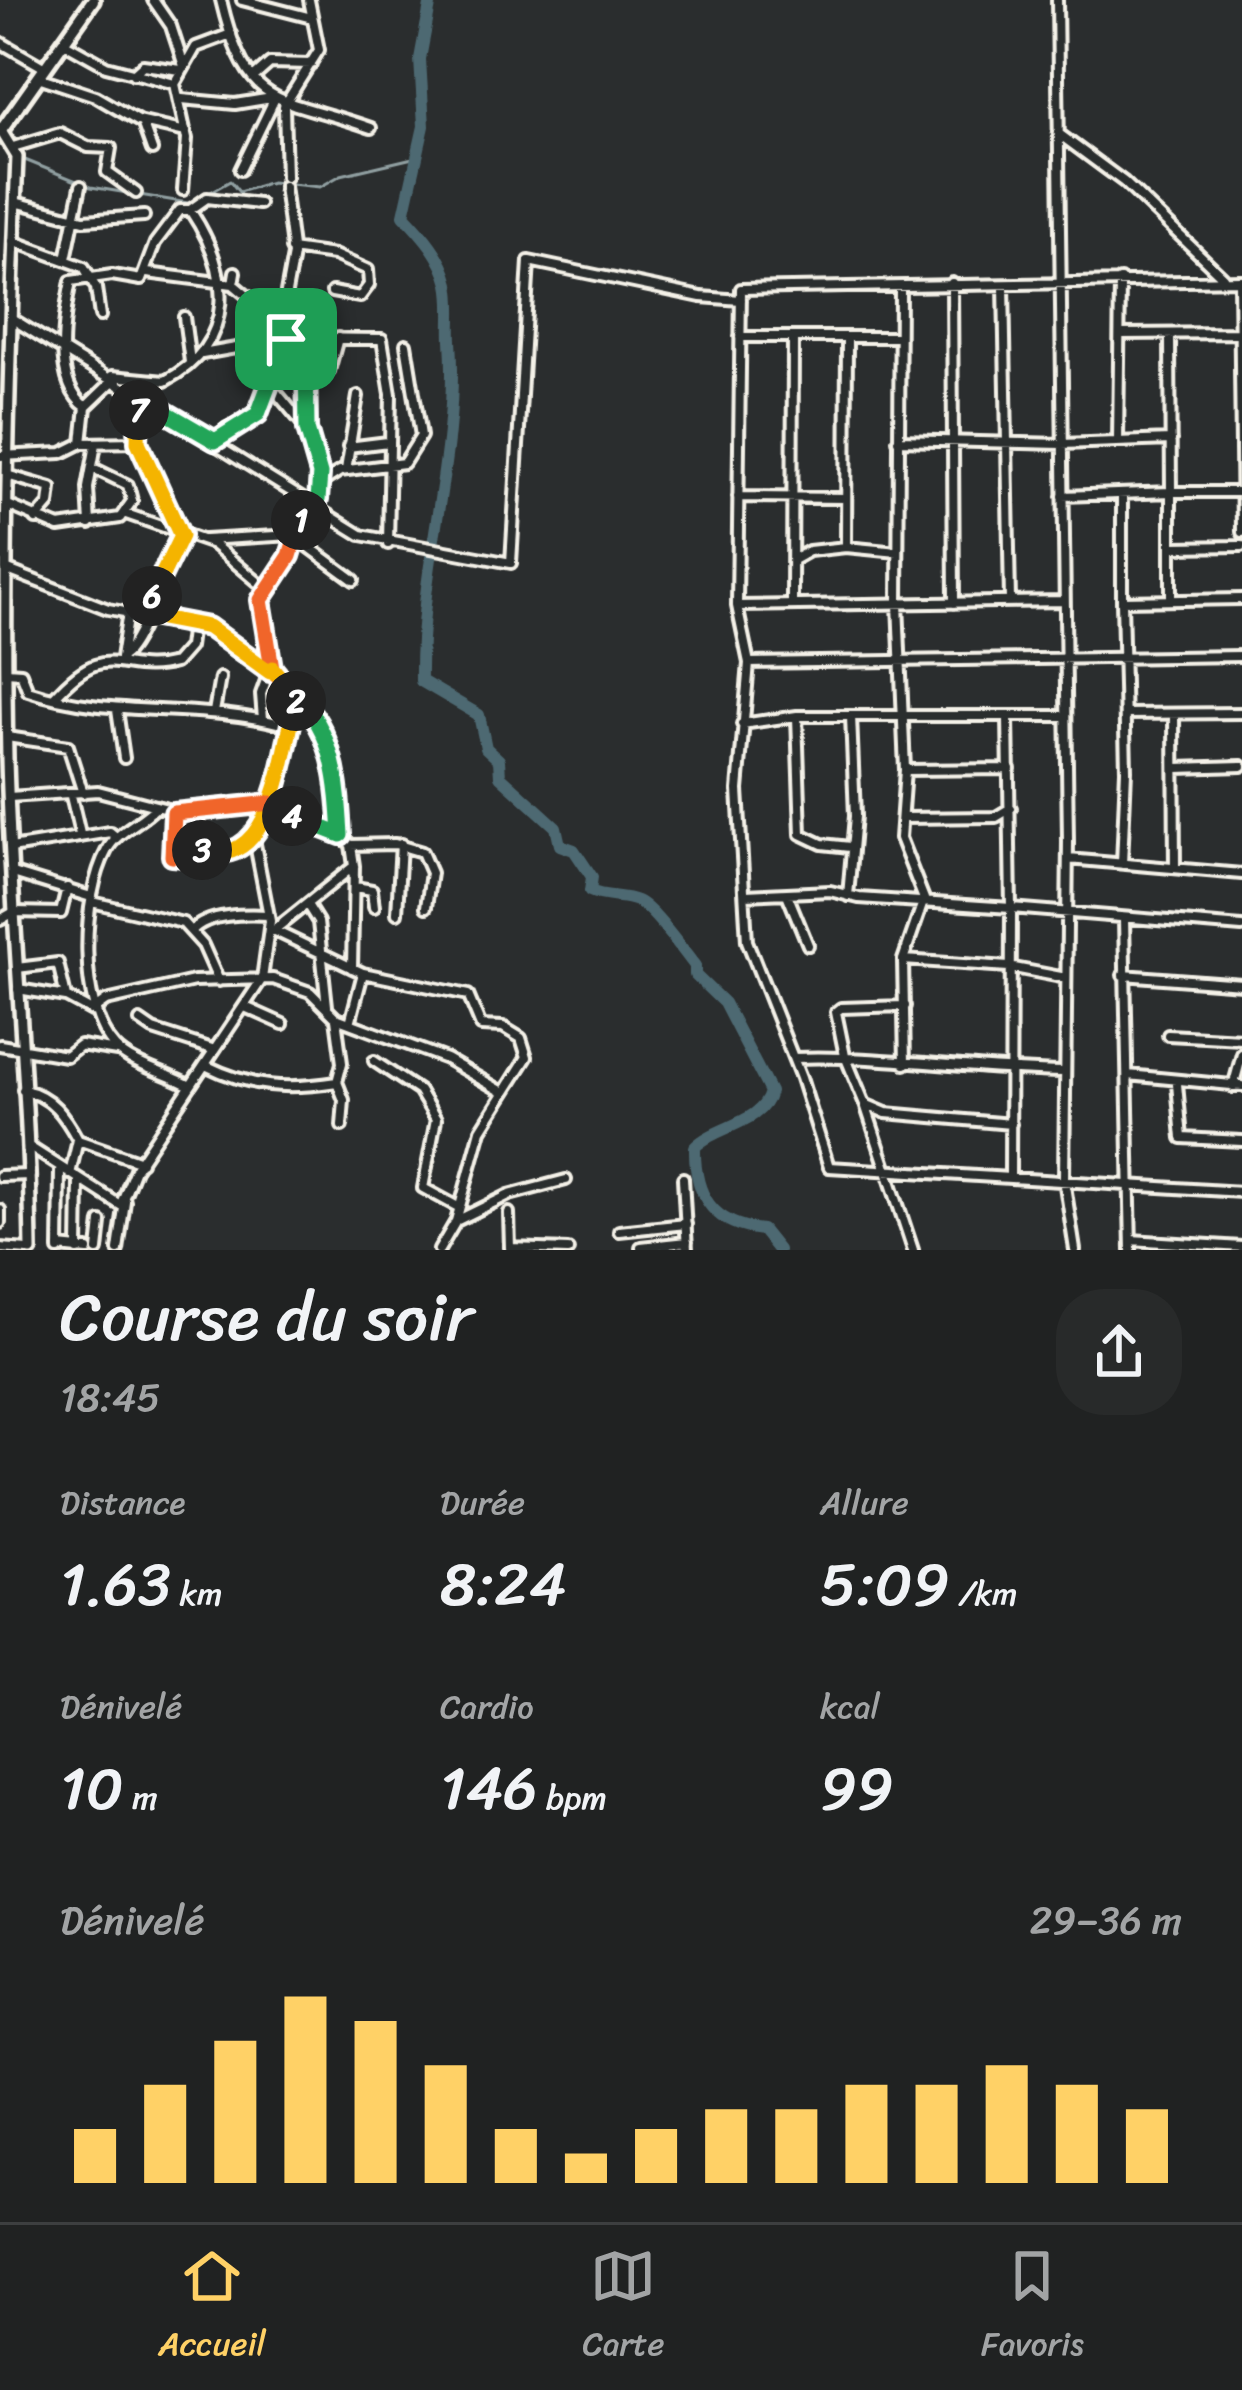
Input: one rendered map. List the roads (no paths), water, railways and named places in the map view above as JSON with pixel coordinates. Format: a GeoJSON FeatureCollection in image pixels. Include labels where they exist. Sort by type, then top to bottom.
{"type":"FeatureCollection","features":[{"type":"Feature","properties":{"kind":"main road"},"geometry":{"type":"LineString","coordinates":[[1,131],[93,0]]}},
{"type":"Feature","properties":{"kind":"street"},"geometry":{"type":"LineString","coordinates":[[153,0],[171,26],[182,68]]}},
{"type":"Feature","properties":{"kind":"street"},"geometry":{"type":"LineString","coordinates":[[221,0],[231,34],[253,78],[273,99],[371,128]]}},
{"type":"Feature","properties":{"kind":"street"},"geometry":{"type":"LineString","coordinates":[[242,0],[308,17]]}},
{"type":"Feature","properties":{"kind":"street"},"geometry":{"type":"LineString","coordinates":[[263,719],[262,694],[271,670],[261,609],[265,588],[298,539],[302,518],[315,506],[320,483],[307,429],[307,362],[287,339],[283,317],[291,249],[284,106],[319,50],[308,17],[309,0]]}},
{"type":"Feature","properties":{"kind":"street"},"geometry":{"type":"LineString","coordinates":[[1057,0],[1068,859],[1064,1179],[1076,1250]]}},
{"type":"Feature","properties":{"kind":"street"},"geometry":{"type":"LineString","coordinates":[[183,190],[186,132],[175,84],[196,47],[231,34]]}},
{"type":"Feature","properties":{"kind":"street"},"geometry":{"type":"LineString","coordinates":[[0,42],[42,73],[142,122],[186,132]]}},
{"type":"Feature","properties":{"kind":"street"},"geometry":{"type":"LineString","coordinates":[[63,42],[133,75],[175,84]]}},
{"type":"Feature","properties":{"kind":"street"},"geometry":{"type":"LineString","coordinates":[[253,78],[270,63],[311,64]]}},
{"type":"Feature","properties":{"kind":"street"},"geometry":{"type":"LineString","coordinates":[[133,75],[142,65],[182,68]]}},
{"type":"Feature","properties":{"kind":"street"},"geometry":{"type":"LineString","coordinates":[[182,99],[235,104],[273,99]]}},
{"type":"Feature","properties":{"kind":"street"},"geometry":{"type":"LineString","coordinates":[[240,170],[273,99]]}},
{"type":"Feature","properties":{"kind":"street"},"geometry":{"type":"LineString","coordinates":[[142,122],[152,150]]}},
{"type":"Feature","properties":{"kind":"street"},"geometry":{"type":"LineString","coordinates":[[0,1248],[30,1250],[3,624],[10,476],[4,416],[15,202],[13,147],[1,131]]}},
{"type":"Feature","properties":{"kind":"street"},"geometry":{"type":"LineString","coordinates":[[13,147],[60,133],[88,147],[111,148],[107,172],[136,193]]}},
{"type":"Feature","properties":{"kind":"street"},"geometry":{"type":"LineString","coordinates":[[1059,134],[1124,182],[1224,278]]}},
{"type":"Feature","properties":{"kind":"street"},"geometry":{"type":"LineString","coordinates":[[66,259],[81,186]]}},
{"type":"Feature","properties":{"kind":"street"},"geometry":{"type":"LineString","coordinates":[[86,407],[77,400],[63,362],[70,282],[112,275],[141,280],[170,221],[180,210],[190,210],[207,198],[259,204]]}},
{"type":"Feature","properties":{"kind":"street"},"geometry":{"type":"LineString","coordinates":[[15,202],[76,218],[144,216]]}},
{"type":"Feature","properties":{"kind":"street"},"geometry":{"type":"LineString","coordinates":[[190,210],[228,283],[264,310],[283,317]]}},
{"type":"Feature","properties":{"kind":"street"},"geometry":{"type":"LineString","coordinates":[[13,241],[84,267],[92,279],[100,316]]}},
{"type":"Feature","properties":{"kind":"street"},"geometry":{"type":"LineString","coordinates":[[291,249],[334,255],[368,270],[370,285],[360,297],[332,292]]}},
{"type":"Feature","properties":{"kind":"street"},"geometry":{"type":"LineString","coordinates":[[9,317],[361,535],[388,544],[512,563],[529,261],[691,296],[741,300]]}},
{"type":"Feature","properties":{"kind":"street"},"geometry":{"type":"LineString","coordinates":[[112,377],[165,381],[202,354],[220,321],[235,272]]}},
{"type":"Feature","properties":{"kind":"street"},"geometry":{"type":"LineString","coordinates":[[147,273],[228,283]]}},
{"type":"Feature","properties":{"kind":"street"},"geometry":{"type":"LineString","coordinates":[[1118,442],[1120,280]]}},
{"type":"Feature","properties":{"kind":"street"},"geometry":{"type":"LineString","coordinates":[[1242,532],[1241,280],[741,289],[737,606],[749,663],[738,790],[749,949],[794,1058],[829,1167],[1242,1192]]}},
{"type":"Feature","properties":{"kind":"street"},"geometry":{"type":"LineString","coordinates":[[952,283],[954,603]]}},
{"type":"Feature","properties":{"kind":"street"},"geometry":{"type":"LineString","coordinates":[[1004,285],[1010,602]]}},
{"type":"Feature","properties":{"kind":"street"},"geometry":{"type":"LineString","coordinates":[[900,287],[902,818],[904,854],[924,899],[903,960],[905,1064]]}},
{"type":"Feature","properties":{"kind":"street"},"geometry":{"type":"LineString","coordinates":[[184,317],[190,362]]}},
{"type":"Feature","properties":{"kind":"street"},"geometry":{"type":"LineString","coordinates":[[1121,334],[1240,333]]}},
{"type":"Feature","properties":{"kind":"street"},"geometry":{"type":"LineString","coordinates":[[1170,336],[1171,599]]}},
{"type":"Feature","properties":{"kind":"street"},"geometry":{"type":"LineString","coordinates":[[740,337],[898,337]]}},
{"type":"Feature","properties":{"kind":"street"},"geometry":{"type":"LineString","coordinates":[[792,605],[796,500],[793,337]]}},
{"type":"Feature","properties":{"kind":"street"},"geometry":{"type":"LineString","coordinates":[[846,547],[847,337]]}},
{"type":"Feature","properties":{"kind":"street"},"geometry":{"type":"LineString","coordinates":[[329,370],[338,338]]}},
{"type":"Feature","properties":{"kind":"street"},"geometry":{"type":"LineString","coordinates":[[202,354],[253,349],[287,339],[384,341],[391,394],[388,544]]}},
{"type":"Feature","properties":{"kind":"street"},"geometry":{"type":"LineString","coordinates":[[215,441],[258,414],[287,339]]}},
{"type":"Feature","properties":{"kind":"street"},"geometry":{"type":"LineString","coordinates":[[320,483],[346,470],[408,460],[421,436],[406,344]]}},
{"type":"Feature","properties":{"kind":"street"},"geometry":{"type":"LineString","coordinates":[[253,349],[273,373]]}},
{"type":"Feature","properties":{"kind":"street"},"geometry":{"type":"LineString","coordinates":[[82,443],[86,407],[112,377]]}},
{"type":"Feature","properties":{"kind":"street"},"geometry":{"type":"LineString","coordinates":[[270,385],[307,429]]}},
{"type":"Feature","properties":{"kind":"street"},"geometry":{"type":"LineString","coordinates":[[346,470],[358,396]]}},
{"type":"Feature","properties":{"kind":"street"},"geometry":{"type":"LineString","coordinates":[[55,697],[81,669],[121,658],[138,645],[145,615],[179,535],[138,442],[141,398]]}},
{"type":"Feature","properties":{"kind":"street"},"geometry":{"type":"LineString","coordinates":[[898,440],[1062,444],[1171,440]]}},
{"type":"Feature","properties":{"kind":"street"},"geometry":{"type":"LineString","coordinates":[[5,454],[62,453],[82,443],[138,442]]}},
{"type":"Feature","properties":{"kind":"street"},"geometry":{"type":"LineString","coordinates":[[348,447],[388,442]]}},
{"type":"Feature","properties":{"kind":"street"},"geometry":{"type":"LineString","coordinates":[[90,524],[97,444]]}},
{"type":"Feature","properties":{"kind":"street"},"geometry":{"type":"LineString","coordinates":[[93,468],[128,485],[131,501],[126,514]]}},
{"type":"Feature","properties":{"kind":"street"},"geometry":{"type":"LineString","coordinates":[[10,476],[50,488],[49,504],[36,520]]}},
{"type":"Feature","properties":{"kind":"street"},"geometry":{"type":"LineString","coordinates":[[1063,496],[1242,492]]}},
{"type":"Feature","properties":{"kind":"street"},"geometry":{"type":"LineString","coordinates":[[1122,495],[1122,864]]}},
{"type":"Feature","properties":{"kind":"street"},"geometry":{"type":"LineString","coordinates":[[738,497],[846,498]]}},
{"type":"Feature","properties":{"kind":"street"},"geometry":{"type":"LineString","coordinates":[[6,513],[59,527],[126,514],[205,540],[289,534],[354,580]]}},
{"type":"Feature","properties":{"kind":"street"},"geometry":{"type":"LineString","coordinates":[[205,540],[250,570],[265,588]]}},
{"type":"Feature","properties":{"kind":"street"},"geometry":{"type":"LineString","coordinates":[[1173,547],[1242,546]]}},
{"type":"Feature","properties":{"kind":"street"},"geometry":{"type":"LineString","coordinates":[[793,560],[809,551],[846,547],[898,552]]}},
{"type":"Feature","properties":{"kind":"street"},"geometry":{"type":"LineString","coordinates":[[5,566],[69,596],[213,629],[248,661],[271,670],[309,708],[332,754],[341,835]]}},
{"type":"Feature","properties":{"kind":"street"},"geometry":{"type":"LineString","coordinates":[[1122,601],[1242,599]]}},
{"type":"Feature","properties":{"kind":"street"},"geometry":{"type":"LineString","coordinates":[[737,606],[1064,601]]}},
{"type":"Feature","properties":{"kind":"street"},"geometry":{"type":"LineString","coordinates":[[121,658],[128,612]]}},
{"type":"Feature","properties":{"kind":"street"},"geometry":{"type":"LineString","coordinates":[[121,658],[158,666],[175,663],[189,647],[192,624]]}},
{"type":"Feature","properties":{"kind":"street"},"geometry":{"type":"LineString","coordinates":[[749,663],[1242,656]]}},
{"type":"Feature","properties":{"kind":"street"},"geometry":{"type":"LineString","coordinates":[[4,675],[21,674],[28,691],[117,710],[165,706],[292,727]]}},
{"type":"Feature","properties":{"kind":"street"},"geometry":{"type":"LineString","coordinates":[[214,713],[220,678]]}},
{"type":"Feature","properties":{"kind":"street"},"geometry":{"type":"LineString","coordinates":[[118,1250],[122,1203],[140,1162],[262,979],[271,934],[254,839],[285,768],[297,697]]}},
{"type":"Feature","properties":{"kind":"street"},"geometry":{"type":"LineString","coordinates":[[117,710],[124,758]]}},
{"type":"Feature","properties":{"kind":"street"},"geometry":{"type":"LineString","coordinates":[[1125,714],[1242,713]]}},
{"type":"Feature","properties":{"kind":"street"},"geometry":{"type":"LineString","coordinates":[[1174,714],[1175,868]]}},
{"type":"Feature","properties":{"kind":"street"},"geometry":{"type":"LineString","coordinates":[[742,724],[797,716],[1065,716]]}},
{"type":"Feature","properties":{"kind":"street"},"geometry":{"type":"LineString","coordinates":[[797,716],[801,834],[822,844],[850,847]]}},
{"type":"Feature","properties":{"kind":"street"},"geometry":{"type":"LineString","coordinates":[[848,896],[855,816],[851,716]]}},
{"type":"Feature","properties":{"kind":"street"},"geometry":{"type":"LineString","coordinates":[[1008,716],[1010,1178]]}},
{"type":"Feature","properties":{"kind":"street"},"geometry":{"type":"LineString","coordinates":[[7,737],[68,746],[83,793]]}},
{"type":"Feature","properties":{"kind":"street"},"geometry":{"type":"LineString","coordinates":[[1177,768],[1242,766]]}},
{"type":"Feature","properties":{"kind":"street"},"geometry":{"type":"LineString","coordinates":[[905,770],[1010,769]]}},
{"type":"Feature","properties":{"kind":"street"},"geometry":{"type":"LineString","coordinates":[[9,797],[100,791],[174,813],[271,803],[341,835],[351,845],[356,887],[352,968]]}},
{"type":"Feature","properties":{"kind":"street"},"geometry":{"type":"LineString","coordinates":[[70,796],[80,834]]}},
{"type":"Feature","properties":{"kind":"street"},"geometry":{"type":"LineString","coordinates":[[92,1011],[87,951],[92,900],[116,837],[156,807]]}},
{"type":"Feature","properties":{"kind":"street"},"geometry":{"type":"LineString","coordinates":[[902,818],[996,817],[1011,808]]}},
{"type":"Feature","properties":{"kind":"street"},"geometry":{"type":"LineString","coordinates":[[174,813],[172,856],[199,858],[198,813]]}},
{"type":"Feature","properties":{"kind":"street"},"geometry":{"type":"LineString","coordinates":[[11,848],[80,834],[110,832],[116,837]]}},
{"type":"Feature","properties":{"kind":"street"},"geometry":{"type":"LineString","coordinates":[[201,850],[220,854],[254,839]]}},
{"type":"Feature","properties":{"kind":"street"},"geometry":{"type":"LineString","coordinates":[[351,845],[400,844],[422,852],[430,861],[426,907]]}},
{"type":"Feature","properties":{"kind":"street"},"geometry":{"type":"LineString","coordinates":[[397,913],[400,844]]}},
{"type":"Feature","properties":{"kind":"street"},"geometry":{"type":"LineString","coordinates":[[1068,859],[1242,874]]}},
{"type":"Feature","properties":{"kind":"street"},"geometry":{"type":"LineString","coordinates":[[271,934],[353,866]]}},
{"type":"Feature","properties":{"kind":"street"},"geometry":{"type":"LineString","coordinates":[[13,873],[67,888],[132,916],[175,920],[192,932],[219,980]]}},
{"type":"Feature","properties":{"kind":"street"},"geometry":{"type":"LineString","coordinates":[[0,886],[13,886]]}},
{"type":"Feature","properties":{"kind":"street"},"geometry":{"type":"LineString","coordinates":[[356,887],[372,890],[374,907]]}},
{"type":"Feature","properties":{"kind":"street"},"geometry":{"type":"LineString","coordinates":[[0,920],[14,913],[61,913],[67,888]]}},
{"type":"Feature","properties":{"kind":"street"},"geometry":{"type":"LineString","coordinates":[[746,895],[830,891],[1242,927]]}},
{"type":"Feature","properties":{"kind":"street"},"geometry":{"type":"LineString","coordinates":[[786,893],[808,945]]}},
{"type":"Feature","properties":{"kind":"street"},"geometry":{"type":"LineString","coordinates":[[308,906],[318,922],[319,951],[329,983],[327,1008]]}},
{"type":"Feature","properties":{"kind":"street"},"geometry":{"type":"LineString","coordinates":[[192,932],[199,923],[230,916],[269,915]]}},
{"type":"Feature","properties":{"kind":"street"},"geometry":{"type":"LineString","coordinates":[[1124,919],[1126,1186],[1131,1245],[1242,1247]]}},
{"type":"Feature","properties":{"kind":"street"},"geometry":{"type":"LineString","coordinates":[[271,934],[363,973],[422,990],[468,995],[481,1026],[515,1031],[527,1057],[481,1130],[456,1221],[439,1250]]}},
{"type":"Feature","properties":{"kind":"street"},"geometry":{"type":"LineString","coordinates":[[903,960],[1009,967],[1066,978]]}},
{"type":"Feature","properties":{"kind":"street"},"geometry":{"type":"LineString","coordinates":[[17,968],[58,962],[66,997]]}},
{"type":"Feature","properties":{"kind":"street"},"geometry":{"type":"LineString","coordinates":[[350,1023],[363,973]]}},
{"type":"Feature","properties":{"kind":"street"},"geometry":{"type":"LineString","coordinates":[[1123,975],[1242,984]]}},
{"type":"Feature","properties":{"kind":"street"},"geometry":{"type":"LineString","coordinates":[[92,1011],[106,1001],[219,980],[262,979],[310,992],[336,1018],[446,1059],[503,1092]]}},
{"type":"Feature","properties":{"kind":"street"},"geometry":{"type":"LineString","coordinates":[[18,989],[66,997],[92,1011],[119,1052]]}},
{"type":"Feature","properties":{"kind":"street"},"geometry":{"type":"LineString","coordinates":[[904,1006],[838,1009],[844,1055],[913,1250]]}},
{"type":"Feature","properties":{"kind":"street"},"geometry":{"type":"LineString","coordinates":[[245,1007],[283,1024]]}},
{"type":"Feature","properties":{"kind":"street"},"geometry":{"type":"LineString","coordinates":[[336,1018],[342,1126]]}},
{"type":"Feature","properties":{"kind":"street"},"geometry":{"type":"LineString","coordinates":[[140,1021],[153,1030],[212,1049]]}},
{"type":"Feature","properties":{"kind":"street"},"geometry":{"type":"LineString","coordinates":[[1168,1035],[1242,1039]]}},
{"type":"Feature","properties":{"kind":"street"},"geometry":{"type":"LineString","coordinates":[[0,1045],[21,1053],[66,1057],[80,1045],[119,1052],[190,1086]]}},
{"type":"Feature","properties":{"kind":"street"},"geometry":{"type":"LineString","coordinates":[[1128,1075],[1177,1084],[1238,1087],[1242,1054]]}},
{"type":"Feature","properties":{"kind":"street"},"geometry":{"type":"LineString","coordinates":[[794,1058],[844,1055],[905,1064],[1064,1072]]}},
{"type":"Feature","properties":{"kind":"street"},"geometry":{"type":"LineString","coordinates":[[374,1061],[419,1090],[436,1119],[423,1188],[458,1207]]}},
{"type":"Feature","properties":{"kind":"street"},"geometry":{"type":"LineString","coordinates":[[205,1065],[264,1087],[292,1090],[337,1082]]}},
{"type":"Feature","properties":{"kind":"street"},"geometry":{"type":"LineString","coordinates":[[1177,1084],[1181,1138],[1242,1141]]}},
{"type":"Feature","properties":{"kind":"street"},"geometry":{"type":"LineString","coordinates":[[21,1090],[55,1106],[78,1140],[140,1162]]}},
{"type":"Feature","properties":{"kind":"street"},"geometry":{"type":"LineString","coordinates":[[865,1104],[895,1114],[1011,1124]]}},
{"type":"Feature","properties":{"kind":"street"},"geometry":{"type":"LineString","coordinates":[[78,1140],[74,1177],[78,1250]]}},
{"type":"Feature","properties":{"kind":"street"},"geometry":{"type":"LineString","coordinates":[[28,1146],[105,1198],[122,1203]]}},
{"type":"Feature","properties":{"kind":"street"},"geometry":{"type":"LineString","coordinates":[[59,1169],[59,1249],[88,1250]]}},
{"type":"Feature","properties":{"kind":"street"},"geometry":{"type":"LineString","coordinates":[[0,1176],[30,1175]]}},
{"type":"Feature","properties":{"kind":"street"},"geometry":{"type":"LineString","coordinates":[[641,1247],[687,1246],[683,1178]]}},
{"type":"Feature","properties":{"kind":"street"},"geometry":{"type":"LineString","coordinates":[[456,1221],[509,1196],[566,1180]]}},
{"type":"Feature","properties":{"kind":"street"},"geometry":{"type":"LineString","coordinates":[[98,1250],[105,1198]]}},
{"type":"Feature","properties":{"kind":"street"},"geometry":{"type":"LineString","coordinates":[[0,1210],[0,1223]]}},
{"type":"Feature","properties":{"kind":"street"},"geometry":{"type":"LineString","coordinates":[[508,1214],[510,1249],[568,1250]]}},
{"type":"Feature","properties":{"kind":"street"},"geometry":{"type":"LineString","coordinates":[[620,1231],[686,1224]]}},
{"type":"Feature","properties":{"kind":"waterway"},"geometry":{"type":"LineString","coordinates":[[431,0],[420,59],[424,126],[404,215],[437,255],[449,284],[452,383],[426,596],[421,681],[479,715],[486,748],[499,760],[500,776],[556,827],[560,845],[574,850],[592,877],[590,891],[643,905],[695,966],[695,975],[724,1003],[770,1092],[749,1118],[695,1147],[698,1180],[709,1205],[719,1214],[730,1222],[762,1230],[778,1250]]}},
{"type":"Feature","properties":{"kind":"waterway"},"geometry":{"type":"LineString","coordinates":[[207,194],[230,181],[239,192],[271,182],[320,187],[341,175],[417,157]]}},
{"type":"Feature","properties":{"kind":"waterway"},"geometry":{"type":"LineString","coordinates":[[20,158],[91,187],[194,204]]}}]}
